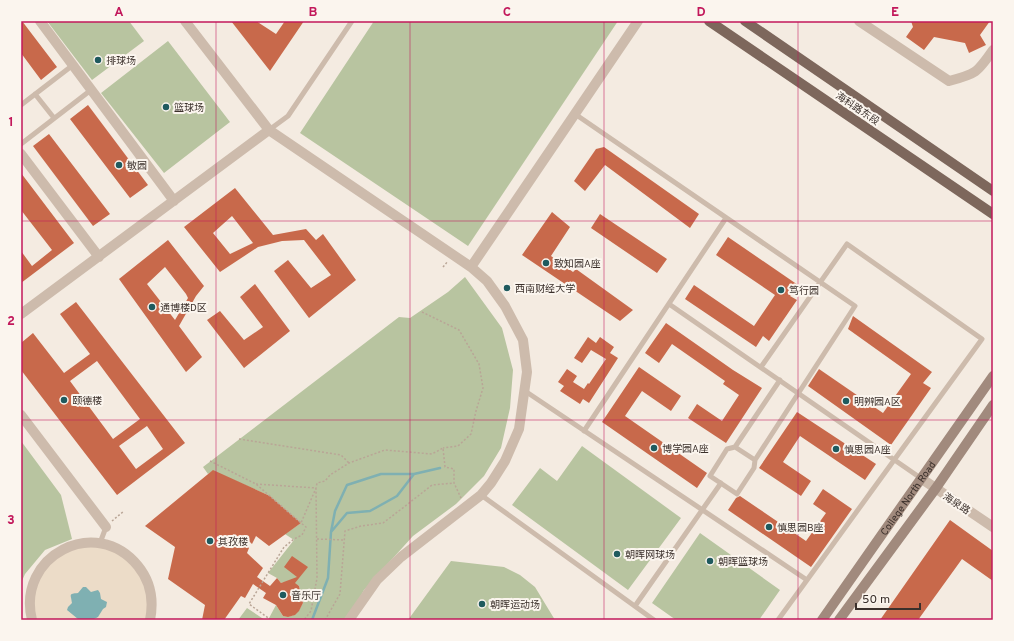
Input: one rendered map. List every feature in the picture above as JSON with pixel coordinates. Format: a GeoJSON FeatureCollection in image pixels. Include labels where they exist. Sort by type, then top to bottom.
{"type":"FeatureCollection","features":[{"type":"Feature","properties":{"kind":"main road","name":"海科路东段"},"geometry":{"type":"LineString","coordinates":[[709,21],[993,214]]}},
{"type":"Feature","properties":{"kind":"main road","name":"海科路东段"},"geometry":{"type":"LineString","coordinates":[[745,21],[993,191]]}},
{"type":"Feature","properties":{"kind":"main road","name":"College North Road"},"geometry":{"type":"LineString","coordinates":[[822,620],[993,376]]}},
{"type":"Feature","properties":{"kind":"main road","name":"College North Road"},"geometry":{"type":"LineString","coordinates":[[839,620],[936,488],[993,405]]}},
{"type":"Feature","properties":{"kind":"street"},"geometry":{"type":"LineString","coordinates":[[40,21],[174,201]]}},
{"type":"Feature","properties":{"kind":"street"},"geometry":{"type":"LineString","coordinates":[[185,21],[269,130],[471,267],[487,281],[505,306],[523,340],[527,372],[525,391],[519,429],[505,461],[491,483],[480,495],[401,557],[377,580],[348,620]]}},
{"type":"Feature","properties":{"kind":"street"},"geometry":{"type":"LineString","coordinates":[[471,267],[638,21]]}},
{"type":"Feature","properties":{"kind":"street"},"geometry":{"type":"LineString","coordinates":[[859,21],[950,81],[970,76],[980,68],[993,50]]}},
{"type":"Feature","properties":{"kind":"street"},"geometry":{"type":"LineString","coordinates":[[21,314],[269,130]]}},
{"type":"Feature","properties":{"kind":"street"},"geometry":{"type":"LineString","coordinates":[[21,154],[99,257]]}},
{"type":"Feature","properties":{"kind":"street"},"geometry":{"type":"LineString","coordinates":[[21,416],[106,527]]}},
{"type":"Feature","properties":{"kind":"street","name":"海泉路"},"geometry":{"type":"LineString","coordinates":[[922,478],[993,527]]}},
{"type":"Feature","properties":{"kind":"street"},"geometry":{"type":"LineString","coordinates":[[32,620],[30,612],[30,597],[38,572],[48,560],[60,550],[72,545],[86,542],[100,543],[120,549],[131,557],[144,573],[149,584],[152,595],[150,620]]}},
{"type":"Feature","properties":{"kind":"lane"},"geometry":{"type":"LineString","coordinates":[[269,130],[288,116],[352,21]]}},
{"type":"Feature","properties":{"kind":"lane"},"geometry":{"type":"LineString","coordinates":[[21,105],[73,65]]}},
{"type":"Feature","properties":{"kind":"lane"},"geometry":{"type":"LineString","coordinates":[[21,144],[91,90]]}},
{"type":"Feature","properties":{"kind":"lane"},"geometry":{"type":"LineString","coordinates":[[36,94],[54,118]]}},
{"type":"Feature","properties":{"kind":"lane"},"geometry":{"type":"LineString","coordinates":[[574,114],[855,306],[754,460],[754,468],[737,494],[710,476],[728,449],[735,447],[780,380]]}},
{"type":"Feature","properties":{"kind":"lane"},"geometry":{"type":"LineString","coordinates":[[584,431],[726,218]]}},
{"type":"Feature","properties":{"kind":"lane"},"geometry":{"type":"LineString","coordinates":[[761,367],[846,244],[982,338],[778,620]]}},
{"type":"Feature","properties":{"kind":"lane"},"geometry":{"type":"LineString","coordinates":[[669,304],[922,478]]}},
{"type":"Feature","properties":{"kind":"lane"},"geometry":{"type":"LineString","coordinates":[[525,391],[807,580]]}},
{"type":"Feature","properties":{"kind":"lane"},"geometry":{"type":"LineString","coordinates":[[735,447],[754,460]]}},
{"type":"Feature","properties":{"kind":"lane"},"geometry":{"type":"LineString","coordinates":[[635,606],[721,483]]}},
{"type":"Feature","properties":{"kind":"lane"},"geometry":{"type":"LineString","coordinates":[[480,495],[654,620]]}},
{"type":"Feature","properties":{"kind":"lane"},"geometry":{"type":"LineString","coordinates":[[100,543],[106,527]]}},
{"type":"Feature","properties":{"kind":"path"},"geometry":{"type":"LineString","coordinates":[[301,523],[317,483],[325,481],[330,475],[349,463],[385,450],[432,454],[443,448],[458,446],[471,434],[476,411],[484,388],[479,364],[459,330],[422,312]]}},
{"type":"Feature","properties":{"kind":"path"},"geometry":{"type":"LineString","coordinates":[[239,439],[341,455],[349,463]]}},
{"type":"Feature","properties":{"kind":"path"},"geometry":{"type":"LineString","coordinates":[[443,448],[445,467],[454,469],[454,483],[465,507]]}},
{"type":"Feature","properties":{"kind":"path"},"geometry":{"type":"LineString","coordinates":[[210,461],[256,484],[306,527],[302,535],[284,547],[249,604],[271,620]]}},
{"type":"Feature","properties":{"kind":"path"},"geometry":{"type":"LineString","coordinates":[[325,620],[340,594],[345,531],[383,522],[432,484],[454,483]]}},
{"type":"Feature","properties":{"kind":"path"},"geometry":{"type":"LineString","coordinates":[[256,484],[316,488]]}},
{"type":"Feature","properties":{"kind":"path"},"geometry":{"type":"LineString","coordinates":[[304,620],[311,611],[317,578],[316,488]]}},
{"type":"Feature","properties":{"kind":"path"},"geometry":{"type":"LineString","coordinates":[[106,527],[124,511]]}},
{"type":"Feature","properties":{"kind":"path"},"geometry":{"type":"LineString","coordinates":[[317,540],[344,540]]}},
{"type":"Feature","properties":{"kind":"green space","name":"排球场"},"geometry":{"type":"Polygon","coordinates":[[[47,21],[129,21],[144,41],[92,80],[47,21]]]}},
{"type":"Feature","properties":{"kind":"green space"},"geometry":{"type":"Polygon","coordinates":[[[374,21],[618,21],[468,246],[300,133],[374,21]]]}},
{"type":"Feature","properties":{"kind":"green space","name":"篮球场"},"geometry":{"type":"Polygon","coordinates":[[[168,41],[230,122],[164,173],[101,93],[168,41]]]}},
{"type":"Feature","properties":{"kind":"green space"},"geometry":{"type":"Polygon","coordinates":[[[465,277],[502,328],[513,370],[510,408],[501,448],[484,476],[456,504],[413,536],[364,590],[348,620],[268,620],[276,605],[283,616],[290,616],[299,610],[303,603],[299,586],[290,581],[281,583],[277,578],[268,573],[294,540],[285,534],[301,523],[270,496],[213,471],[208,474],[203,467],[399,317],[410,318],[448,292],[465,277]]]}},
{"type":"Feature","properties":{"kind":"green space"},"geometry":{"type":"Polygon","coordinates":[[[21,441],[61,495],[72,539],[45,550],[25,574],[21,583],[21,441]]]}},
{"type":"Feature","properties":{"kind":"green space","name":"朝晖网球场"},"geometry":{"type":"Polygon","coordinates":[[[582,446],[681,518],[628,590],[512,505],[540,468],[557,481],[582,446]]]}},
{"type":"Feature","properties":{"kind":"green space","name":"朝晖篮球场"},"geometry":{"type":"Polygon","coordinates":[[[700,533],[780,590],[759,620],[676,620],[652,603],[700,533]]]}},
{"type":"Feature","properties":{"kind":"green space","name":"朝晖运动场"},"geometry":{"type":"Polygon","coordinates":[[[451,561],[504,567],[520,575],[535,587],[555,620],[408,620],[451,561]]]}},
{"type":"Feature","properties":{"kind":"green space"},"geometry":{"type":"Polygon","coordinates":[[[247,608],[265,620],[238,620],[247,608]]]}},
{"type":"Feature","properties":{"kind":"shaded area"},"geometry":{"type":"Polygon","coordinates":[[[110,545],[144,573],[150,620],[32,620],[33,584],[60,550],[110,545]]]}},
{"type":"Feature","properties":{"kind":"water"},"geometry":{"type":"Polygon","coordinates":[[[83,587],[86,587],[91,592],[98,590],[101,599],[107,602],[106,607],[98,617],[92,620],[78,619],[67,610],[72,603],[71,594],[78,593],[83,587]]]}},
{"type":"Feature","properties":{"kind":"building"},"geometry":{"type":"Polygon","coordinates":[[[21,21],[57,67],[41,80],[21,53],[21,21]]]}},
{"type":"Feature","properties":{"kind":"building"},"geometry":{"type":"Polygon","coordinates":[[[231,21],[256,21],[276,34],[285,21],[304,21],[270,71],[231,21]]]}},
{"type":"Feature","properties":{"kind":"building"},"geometry":{"type":"Polygon","coordinates":[[[911,21],[990,21],[980,35],[986,45],[969,53],[965,43],[934,37],[924,50],[906,37],[913,27],[911,21]]]}},
{"type":"Feature","properties":{"kind":"building"},"geometry":{"type":"Polygon","coordinates":[[[88,105],[148,185],[130,198],[70,119],[88,105]]]}},
{"type":"Feature","properties":{"kind":"building"},"geometry":{"type":"Polygon","coordinates":[[[49,134],[110,214],[93,226],[33,146],[49,134]]]}},
{"type":"Feature","properties":{"kind":"building"},"geometry":{"type":"Polygon","coordinates":[[[604,147],[699,214],[690,228],[605,165],[585,191],[574,181],[596,149],[604,147]]]}},
{"type":"Feature","properties":{"kind":"building"},"geometry":{"type":"Polygon","coordinates":[[[21,173],[74,243],[21,283],[21,251],[32,266],[52,250],[21,210],[21,173]]]}},
{"type":"Feature","properties":{"kind":"building"},"geometry":{"type":"Polygon","coordinates":[[[235,188],[273,235],[306,229],[316,240],[323,234],[356,280],[309,318],[274,271],[288,260],[311,288],[331,275],[304,240],[282,241],[258,247],[220,272],[184,227],[235,188]],[[232,216],[213,233],[230,254],[253,243],[232,216]]]}},
{"type":"Feature","properties":{"kind":"building","name":"致知园A座"},"geometry":{"type":"Polygon","coordinates":[[[552,212],[570,227],[551,256],[573,272],[576,269],[633,310],[620,321],[522,255],[552,212]]]}},
{"type":"Feature","properties":{"kind":"building"},"geometry":{"type":"Polygon","coordinates":[[[600,214],[667,259],[657,273],[591,228],[600,214]]]}},
{"type":"Feature","properties":{"kind":"building","name":"笃行园"},"geometry":{"type":"Polygon","coordinates":[[[728,237],[798,285],[790,296],[797,300],[769,341],[763,336],[756,347],[685,299],[694,285],[754,326],[775,295],[716,255],[728,237]]]}},
{"type":"Feature","properties":{"kind":"building","name":"通博楼D区"},"geometry":{"type":"Polygon","coordinates":[[[168,240],[204,286],[196,296],[179,326],[202,357],[186,372],[119,279],[168,240]],[[165,267],[147,284],[175,320],[188,298],[165,267]]]}},
{"type":"Feature","properties":{"kind":"building"},"geometry":{"type":"Polygon","coordinates":[[[255,284],[290,331],[244,368],[207,320],[220,311],[244,340],[263,327],[240,297],[255,284]]]}},
{"type":"Feature","properties":{"kind":"building","name":"颐德楼"},"geometry":{"type":"Polygon","coordinates":[[[76,302],[185,443],[117,495],[21,370],[21,343],[33,333],[64,373],[90,354],[60,314],[76,302]],[[97,361],[70,381],[113,439],[140,419],[97,361]],[[147,426],[119,446],[136,469],[163,449],[147,426]]]}},
{"type":"Feature","properties":{"kind":"building","name":"明辨园A区"},"geometry":{"type":"Polygon","coordinates":[[[853,316],[932,372],[923,383],[931,388],[891,445],[808,386],[819,369],[883,413],[911,374],[848,329],[853,316]]]}},
{"type":"Feature","properties":{"kind":"building"},"geometry":{"type":"Polygon","coordinates":[[[666,323],[733,370],[762,388],[726,443],[688,418],[697,404],[722,421],[739,395],[723,384],[725,381],[672,344],[659,363],[645,353],[666,323]]]}},
{"type":"Feature","properties":{"kind":"building"},"geometry":{"type":"Polygon","coordinates":[[[588,337],[596,343],[600,337],[614,347],[610,353],[618,358],[589,403],[583,399],[580,404],[560,391],[564,386],[558,382],[567,369],[577,376],[573,382],[584,389],[606,359],[591,350],[582,363],[574,358],[588,337]]]}},
{"type":"Feature","properties":{"kind":"building","name":"博学园A座"},"geometry":{"type":"Polygon","coordinates":[[[639,367],[681,396],[671,411],[642,391],[625,416],[707,473],[697,488],[602,422],[639,367]]]}},
{"type":"Feature","properties":{"kind":"building","name":"慎思园A座"},"geometry":{"type":"Polygon","coordinates":[[[797,412],[876,464],[865,480],[800,436],[783,462],[811,481],[801,496],[759,468],[797,412]]]}},
{"type":"Feature","properties":{"kind":"building","name":"其孜楼"},"geometry":{"type":"Polygon","coordinates":[[[213,470],[270,496],[301,523],[269,546],[256,536],[252,544],[249,541],[246,545],[249,548],[247,553],[263,568],[257,577],[270,586],[277,578],[281,583],[297,577],[284,567],[292,556],[308,567],[295,583],[299,586],[303,603],[295,615],[288,617],[283,616],[276,605],[263,598],[266,593],[253,584],[245,598],[241,596],[224,620],[202,620],[205,605],[168,579],[175,547],[145,526],[213,470]]]}},
{"type":"Feature","properties":{"kind":"building","name":"慎思园B座"},"geometry":{"type":"Polygon","coordinates":[[[823,489],[852,509],[811,567],[728,510],[736,498],[740,496],[806,541],[826,513],[813,504],[823,489]]]}},
{"type":"Feature","properties":{"kind":"building"},"geometry":{"type":"Polygon","coordinates":[[[950,520],[993,551],[993,581],[962,559],[918,620],[880,620],[950,520]]]}},
{"type":"Feature","properties":{"kind":"waterway"},"geometry":{"type":"LineString","coordinates":[[312,620],[328,578],[331,532],[335,511],[347,485],[381,474],[414,474],[440,468]]}},
{"type":"Feature","properties":{"kind":"waterway"},"geometry":{"type":"LineString","coordinates":[[331,532],[347,513],[370,511],[397,496],[414,474]]}},
{"type":"Feature","properties":{"kind":"place","name":"排球场"},"geometry":{"type":"Point","coordinates":[98,60]}},
{"type":"Feature","properties":{"kind":"place","name":"篮球场"},"geometry":{"type":"Point","coordinates":[166,107]}},
{"type":"Feature","properties":{"kind":"place","name":"敏园"},"geometry":{"type":"Point","coordinates":[119,165]}},
{"type":"Feature","properties":{"kind":"place","name":"致知园A座"},"geometry":{"type":"Point","coordinates":[546,263]}},
{"type":"Feature","properties":{"kind":"place","name":"西南财经大学"},"geometry":{"type":"Point","coordinates":[507,288]}},
{"type":"Feature","properties":{"kind":"place","name":"笃行园"},"geometry":{"type":"Point","coordinates":[781,290]}},
{"type":"Feature","properties":{"kind":"place","name":"通博楼D区"},"geometry":{"type":"Point","coordinates":[152,307]}},
{"type":"Feature","properties":{"kind":"place","name":"颐德楼"},"geometry":{"type":"Point","coordinates":[64,400]}},
{"type":"Feature","properties":{"kind":"place","name":"明辨园A区"},"geometry":{"type":"Point","coordinates":[846,401]}},
{"type":"Feature","properties":{"kind":"place","name":"博学园A座"},"geometry":{"type":"Point","coordinates":[654,448]}},
{"type":"Feature","properties":{"kind":"place","name":"慎思园A座"},"geometry":{"type":"Point","coordinates":[836,449]}},
{"type":"Feature","properties":{"kind":"place","name":"慎思园B座"},"geometry":{"type":"Point","coordinates":[769,527]}},
{"type":"Feature","properties":{"kind":"place","name":"其孜楼"},"geometry":{"type":"Point","coordinates":[210,541]}},
{"type":"Feature","properties":{"kind":"place","name":"朝晖网球场"},"geometry":{"type":"Point","coordinates":[617,554]}},
{"type":"Feature","properties":{"kind":"place","name":"朝晖篮球场"},"geometry":{"type":"Point","coordinates":[710,561]}},
{"type":"Feature","properties":{"kind":"place","name":"音乐厅"},"geometry":{"type":"Point","coordinates":[283,595]}},
{"type":"Feature","properties":{"kind":"place","name":"朝晖运动场"},"geometry":{"type":"Point","coordinates":[482,604]}}]}
